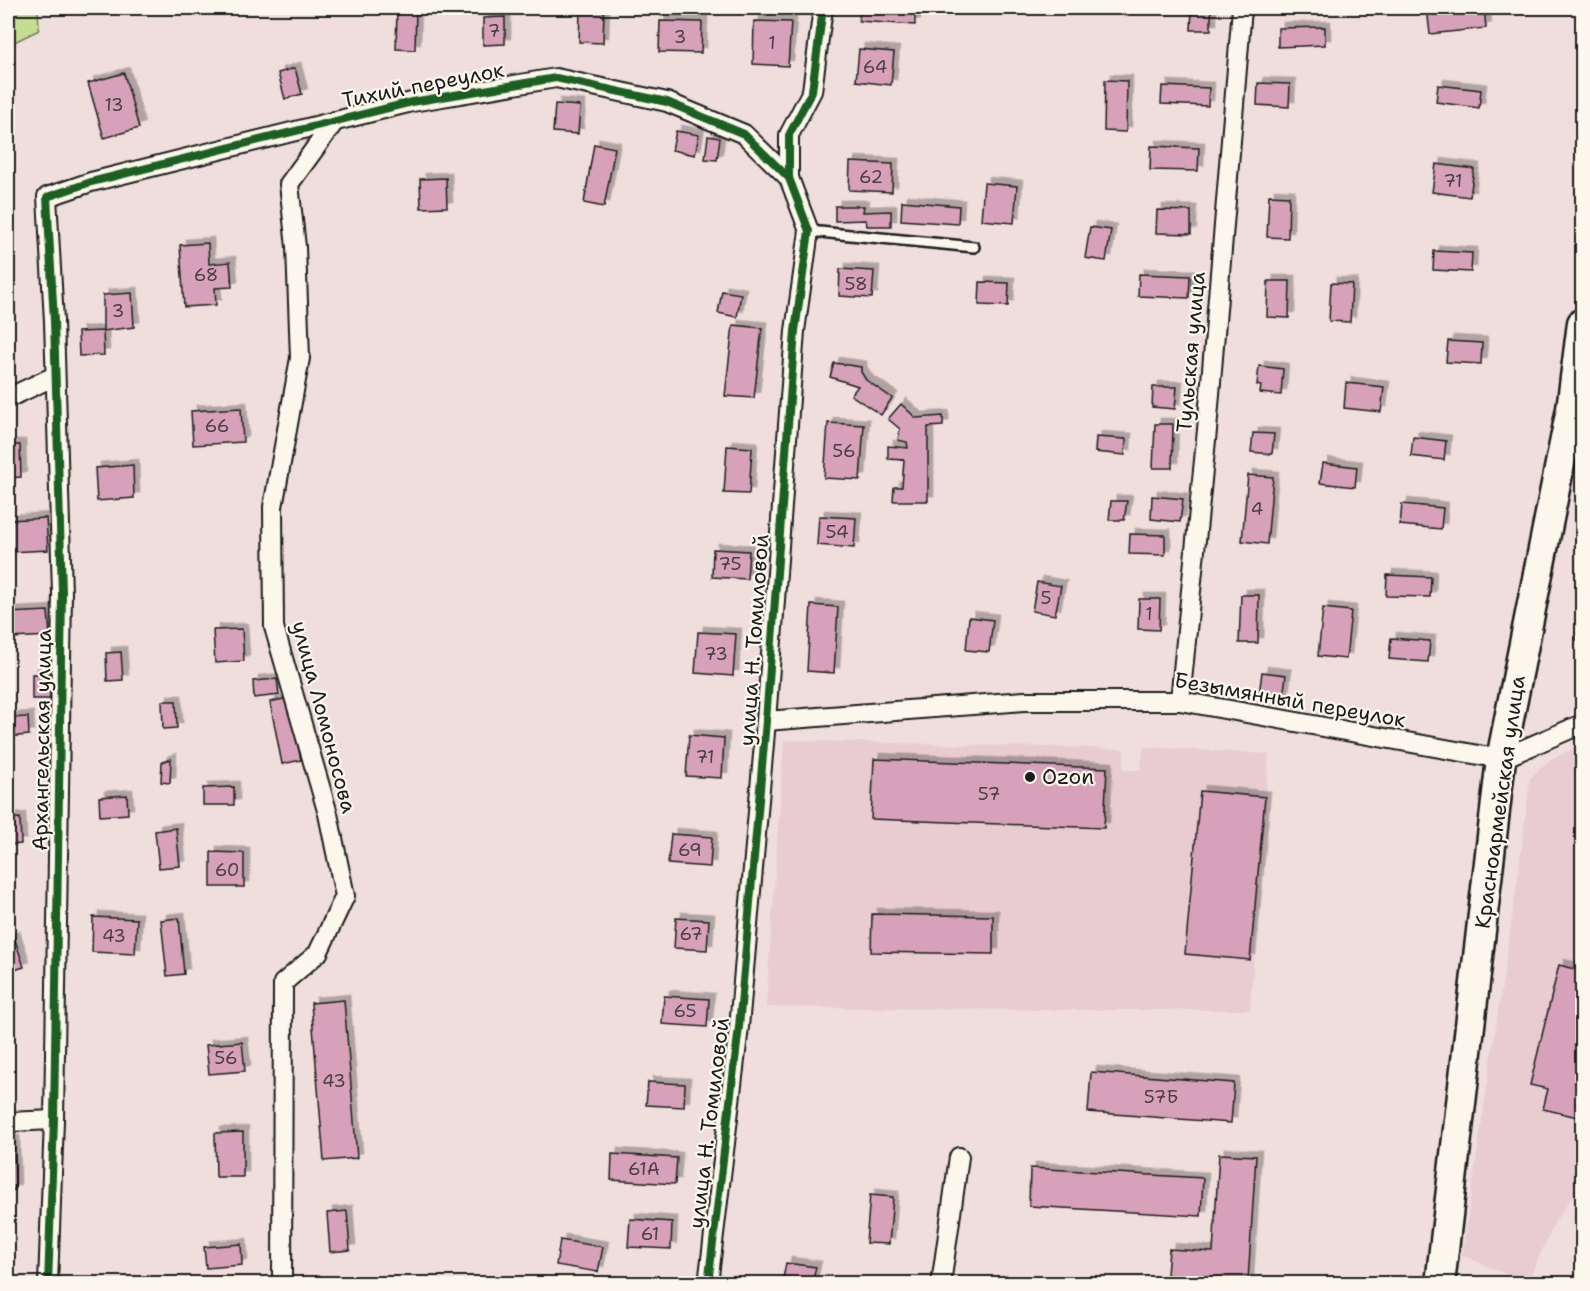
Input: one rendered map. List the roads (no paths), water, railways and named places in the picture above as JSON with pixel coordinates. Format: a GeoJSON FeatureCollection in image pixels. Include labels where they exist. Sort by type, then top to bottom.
{"type":"FeatureCollection","features":[{"type":"Feature","properties":{"kind":"main road","name":"Красноармейская улица"},"geometry":{"type":"LineString","coordinates":[[1440,1284],[1502,759],[1571,409],[1582,324]]}},
{"type":"Feature","properties":{"kind":"street","name":"улица Н. Томиловой"},"geometry":{"type":"LineString","coordinates":[[708,1284],[739,1027],[766,721],[795,330],[809,231],[789,178],[789,135],[812,91],[823,8]]}},
{"type":"Feature","properties":{"kind":"street","name":"Тульская улица"},"geometry":{"type":"LineString","coordinates":[[1180,701],[1207,430],[1242,8]]}},
{"type":"Feature","properties":{"kind":"street","name":"Тихий переулок"},"geometry":{"type":"LineString","coordinates":[[47,197],[91,182],[412,102],[556,78],[668,102],[744,134],[789,178]]}},
{"type":"Feature","properties":{"kind":"street","name":"улица Ломоносова"},"geometry":{"type":"LineString","coordinates":[[282,1284],[284,983],[318,952],[345,896],[328,814],[274,627],[273,507],[300,358],[296,247],[289,184],[334,121]]}},
{"type":"Feature","properties":{"kind":"street","name":"Архангельская улица"},"geometry":{"type":"LineString","coordinates":[[47,197],[62,593],[54,1120],[48,1284]]}},
{"type":"Feature","properties":{"kind":"street"},"geometry":{"type":"LineString","coordinates":[[8,398],[55,376]]}},
{"type":"Feature","properties":{"kind":"street","name":"Безымянный переулок"},"geometry":{"type":"LineString","coordinates":[[766,721],[1024,701],[1180,701],[1502,759]]}},
{"type":"Feature","properties":{"kind":"street"},"geometry":{"type":"LineString","coordinates":[[1502,759],[1582,724]]}},
{"type":"Feature","properties":{"kind":"street"},"geometry":{"type":"LineString","coordinates":[[8,1122],[54,1120]]}},
{"type":"Feature","properties":{"kind":"street"},"geometry":{"type":"LineString","coordinates":[[940,1284],[959,1157]]}},
{"type":"Feature","properties":{"kind":"lane"},"geometry":{"type":"LineString","coordinates":[[809,231],[974,247]]}},
{"type":"Feature","properties":{"kind":"place","name":"Ozon"},"geometry":{"type":"Point","coordinates":[1030,777]}}]}
